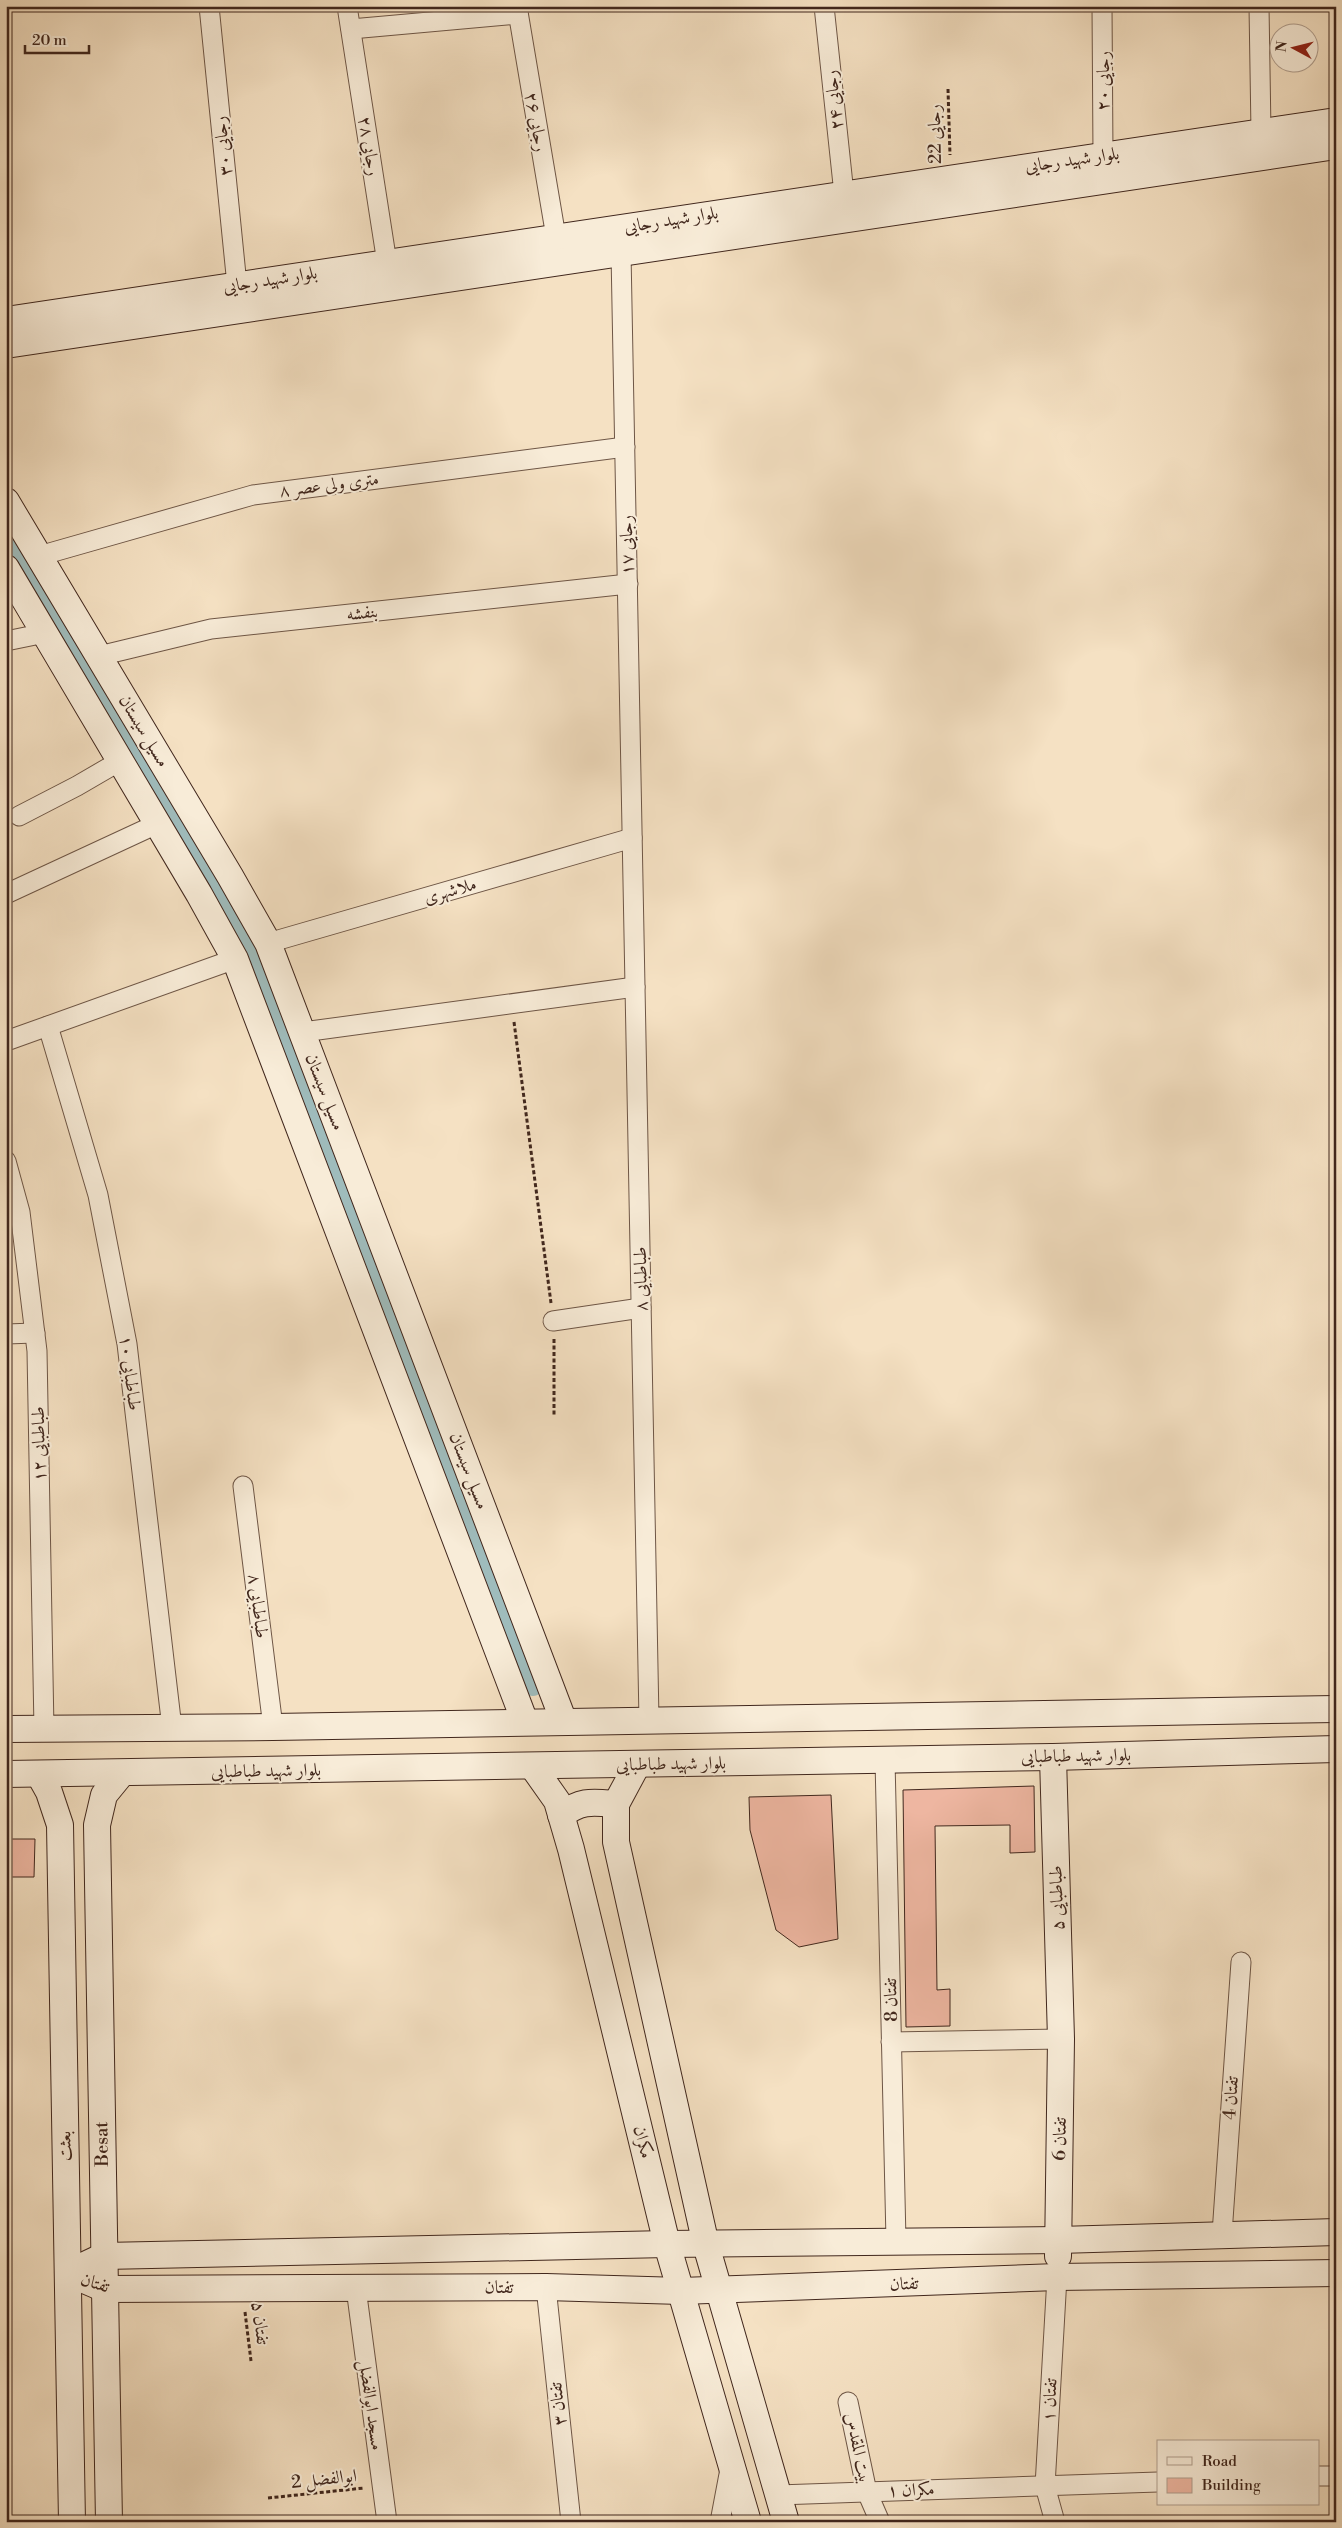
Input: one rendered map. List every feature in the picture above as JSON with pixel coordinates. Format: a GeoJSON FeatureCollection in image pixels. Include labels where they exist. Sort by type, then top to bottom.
{"type":"FeatureCollection","features":[{"type":"Feature","properties":{"kind":"street","name":"رجایی ۳۰"},"geometry":{"type":"LineString","coordinates":[[209,6],[237,285]]}},
{"type":"Feature","properties":{"kind":"street","name":"رجایی ۲۸"},"geometry":{"type":"LineString","coordinates":[[347,6],[387,263]]}},
{"type":"Feature","properties":{"kind":"street","name":"رجایی ۲۴"},"geometry":{"type":"LineString","coordinates":[[824,6],[846,207]]}},
{"type":"Feature","properties":{"kind":"street","name":"رجایی ۲۰"},"geometry":{"type":"LineString","coordinates":[[1102,6],[1103,155]]}},
{"type":"Feature","properties":{"kind":"street"},"geometry":{"type":"LineString","coordinates":[[1259,6],[1261,132]]}},
{"type":"Feature","properties":{"kind":"street"},"geometry":{"type":"LineString","coordinates":[[351,29],[518,10]]}},
{"type":"Feature","properties":{"kind":"street","name":"رجایی ۲۶"},"geometry":{"type":"LineString","coordinates":[[518,10],[556,238]]}},
{"type":"Feature","properties":{"kind":"street","name":"بلوار شهید رجایی"},"geometry":{"type":"LineString","coordinates":[[6,345],[621,253],[846,207],[950,178],[1336,121]]}},
{"type":"Feature","properties":{"kind":"street","name":"بلوار شهید رجایی"},"geometry":{"type":"LineString","coordinates":[[6,319],[556,238],[846,207],[1336,146]]}},
{"type":"Feature","properties":{"kind":"street","name":"رجایی ۱۷"},"geometry":{"type":"LineString","coordinates":[[621,253],[632,838]]}},
{"type":"Feature","properties":{"kind":"street","name":"۸ متری ولی عصر"},"geometry":{"type":"LineString","coordinates":[[39,556],[253,495],[625,447]]}},
{"type":"Feature","properties":{"kind":"street","name":"مسیل سیستان"},"geometry":{"type":"LineString","coordinates":[[6,501],[268,943],[564,1722]]}},
{"type":"Feature","properties":{"kind":"street","name":"مسیل سیستان"},"geometry":{"type":"LineString","coordinates":[[6,568],[235,959],[525,1722]]}},
{"type":"Feature","properties":{"kind":"street","name":"بنفشه"},"geometry":{"type":"LineString","coordinates":[[99,656],[210,630],[628,584]]}},
{"type":"Feature","properties":{"kind":"street"},"geometry":{"type":"LineString","coordinates":[[6,641],[45,633]]}},
{"type":"Feature","properties":{"kind":"street"},"geometry":{"type":"LineString","coordinates":[[19,816],[120,761]]}},
{"type":"Feature","properties":{"kind":"street"},"geometry":{"type":"LineString","coordinates":[[6,894],[157,824]]}},
{"type":"Feature","properties":{"kind":"street","name":"ملاشهری"},"geometry":{"type":"LineString","coordinates":[[268,943],[632,838]]}},
{"type":"Feature","properties":{"kind":"street","name":"طباطبایی ۸"},"geometry":{"type":"LineString","coordinates":[[632,838],[649,1720]]}},
{"type":"Feature","properties":{"kind":"street"},"geometry":{"type":"LineString","coordinates":[[6,1041],[235,959]]}},
{"type":"Feature","properties":{"kind":"street"},"geometry":{"type":"LineString","coordinates":[[302,1032],[635,987]]}},
{"type":"Feature","properties":{"kind":"street","name":"طباطبایی ۱۰"},"geometry":{"type":"LineString","coordinates":[[48,1026],[98,1195],[128,1344],[172,1728]]}},
{"type":"Feature","properties":{"kind":"street","name":"طباطبایی ۱۲"},"geometry":{"type":"LineString","coordinates":[[6,1161],[37,1351],[44,1729]]}},
{"type":"Feature","properties":{"kind":"street"},"geometry":{"type":"LineString","coordinates":[[553,1321],[641,1308]]}},
{"type":"Feature","properties":{"kind":"street"},"geometry":{"type":"LineString","coordinates":[[6,1334],[35,1332]]}},
{"type":"Feature","properties":{"kind":"street","name":"طباطبایی ۸"},"geometry":{"type":"LineString","coordinates":[[243,1486],[273,1727]]}},
{"type":"Feature","properties":{"kind":"street"},"geometry":{"type":"LineString","coordinates":[[6,1730],[1336,1709]]}},
{"type":"Feature","properties":{"kind":"street"},"geometry":{"type":"LineString","coordinates":[[273,1727],[278,1771]]}},
{"type":"Feature","properties":{"kind":"street","name":"بلوار شهید طباطبایی"},"geometry":{"type":"LineString","coordinates":[[6,1774],[533,1767],[1053,1757],[1336,1749]]}},
{"type":"Feature","properties":{"kind":"street","name":"طباطبایی ۵"},"geometry":{"type":"LineString","coordinates":[[1053,1757],[1061,2039]]}},
{"type":"Feature","properties":{"kind":"street","name":"تفتان 8"},"geometry":{"type":"LineString","coordinates":[[885,1760],[896,2240]]}},
{"type":"Feature","properties":{"kind":"street"},"geometry":{"type":"LineString","coordinates":[[637,1765],[616,1804],[616,1842],[706,2245],[786,2522]]}},
{"type":"Feature","properties":{"kind":"street","name":"مکران"},"geometry":{"type":"LineString","coordinates":[[533,1767],[557,1802],[561,1815],[668,2244],[748,2522]]}},
{"type":"Feature","properties":{"kind":"street","name":"Besat"},"geometry":{"type":"LineString","coordinates":[[109,2522],[97,1825],[104,1795],[122,1773]]}},
{"type":"Feature","properties":{"kind":"street","name":"بعثت"},"geometry":{"type":"LineString","coordinates":[[39,1774],[50,1792],[60,1826],[72,2522]]}},
{"type":"Feature","properties":{"kind":"street"},"geometry":{"type":"LineString","coordinates":[[561,1815],[575,1805],[583,1803],[616,1804]]}},
{"type":"Feature","properties":{"kind":"street"},"geometry":{"type":"LineString","coordinates":[[60,1826],[97,1825]]}},
{"type":"Feature","properties":{"kind":"street","name":"تفتان 4"},"geometry":{"type":"LineString","coordinates":[[1222,2234],[1241,1962]]}},
{"type":"Feature","properties":{"kind":"street"},"geometry":{"type":"LineString","coordinates":[[892,2042],[1061,2039]]}},
{"type":"Feature","properties":{"kind":"street","name":"تفتان 6"},"geometry":{"type":"LineString","coordinates":[[1057,2278],[1061,2039]]}},
{"type":"Feature","properties":{"kind":"street","name":"تفتان"},"geometry":{"type":"LineString","coordinates":[[68,2273],[104,2256],[896,2240],[1059,2240],[1336,2232]]}},
{"type":"Feature","properties":{"kind":"street","name":"تفتان"},"geometry":{"type":"LineString","coordinates":[[68,2273],[105,2290],[546,2287],[681,2292],[1057,2278],[1336,2273]]}},
{"type":"Feature","properties":{"kind":"street","name":"تفتان ۱"},"geometry":{"type":"LineString","coordinates":[[1055,2522],[1045,2486],[1057,2278]]}},
{"type":"Feature","properties":{"kind":"street","name":"تفتان ۳"},"geometry":{"type":"LineString","coordinates":[[546,2287],[570,2522]]}},
{"type":"Feature","properties":{"kind":"street","name":"مسجد ابوالفضل"},"geometry":{"type":"LineString","coordinates":[[356,2288],[387,2522]]}},
{"type":"Feature","properties":{"kind":"street","name":"بیت المقدس"},"geometry":{"type":"LineString","coordinates":[[848,2402],[867,2492],[880,2522]]}},
{"type":"Feature","properties":{"kind":"street"},"geometry":{"type":"LineString","coordinates":[[720,2522],[731,2465]]}},
{"type":"Feature","properties":{"kind":"street"},"geometry":{"type":"LineString","coordinates":[[1320,2476],[1336,2476]]}},
{"type":"Feature","properties":{"kind":"street","name":"مکران ۱"},"geometry":{"type":"LineString","coordinates":[[778,2494],[1157,2482]]}},
{"type":"Feature","properties":{"kind":"path","name":"رجایی 22"},"geometry":{"type":"LineString","coordinates":[[948,88],[950,178]]}},
{"type":"Feature","properties":{"kind":"path"},"geometry":{"type":"LineString","coordinates":[[511,1004],[553,1321],[554,1416]]}},
{"type":"Feature","properties":{"kind":"path","name":"تفتان ۵"},"geometry":{"type":"LineString","coordinates":[[242,2289],[251,2361]]}},
{"type":"Feature","properties":{"kind":"path","name":"ابوالفضل 2"},"geometry":{"type":"LineString","coordinates":[[268,2498],[382,2486]]}},
{"type":"Feature","properties":{"kind":"building"},"geometry":{"type":"Polygon","coordinates":[[[1034,1786],[1035,1852],[1010,1853],[1010,1825],[935,1826],[937,1990],[950,1989],[950,2026],[906,2027],[903,1790],[1034,1786]]]}},
{"type":"Feature","properties":{"kind":"building"},"geometry":{"type":"Polygon","coordinates":[[[831,1795],[838,1939],[799,1947],[776,1930],[750,1830],[749,1797],[831,1795]]]}},
{"type":"Feature","properties":{"kind":"building"},"geometry":{"type":"Polygon","coordinates":[[[6,1839],[35,1839],[34,1877],[6,1877],[6,1839]]]}},
{"type":"Feature","properties":{"kind":"waterway"},"geometry":{"type":"LineString","coordinates":[[6,541],[217,884],[254,950],[533,1685]]}}]}
